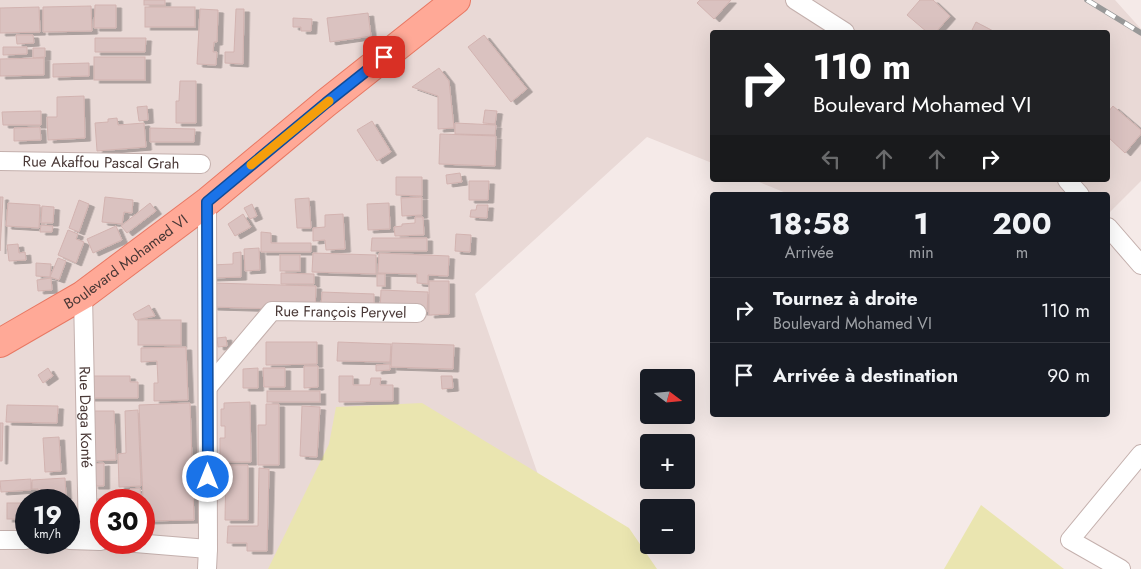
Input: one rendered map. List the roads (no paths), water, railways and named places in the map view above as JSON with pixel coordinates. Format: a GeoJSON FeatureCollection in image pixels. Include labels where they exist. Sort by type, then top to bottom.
{"type":"FeatureCollection","features":[{"type":"Feature","properties":{"kind":"main road","name":"Boulevard Mohamed VI"},"geometry":{"type":"LineString","coordinates":[[0,343],[83,295],[207,202],[326,103],[456,0]]}},
{"type":"Feature","properties":{"kind":"street"},"geometry":{"type":"LineString","coordinates":[[795,0],[842,30]]}},
{"type":"Feature","properties":{"kind":"street","name":"Rue Akaffou Pascal Grah"},"geometry":{"type":"LineString","coordinates":[[0,162],[201,164]]}},
{"type":"Feature","properties":{"kind":"street"},"geometry":{"type":"LineString","coordinates":[[1069,182],[1077,192]]}},
{"type":"Feature","properties":{"kind":"street"},"geometry":{"type":"LineString","coordinates":[[206,569],[208,549],[207,202]]}},
{"type":"Feature","properties":{"kind":"street"},"geometry":{"type":"LineString","coordinates":[[1110,229],[1141,265]]}},
{"type":"Feature","properties":{"kind":"street","name":"Rue Daga Konté"},"geometry":{"type":"LineString","coordinates":[[83,295],[93,489]]}},
{"type":"Feature","properties":{"kind":"street","name":"Rue François Peryvel"},"geometry":{"type":"LineString","coordinates":[[208,387],[272,310],[417,313]]}},
{"type":"Feature","properties":{"kind":"street"},"geometry":{"type":"LineString","coordinates":[[1121,569],[1070,540],[1141,454]]}},
{"type":"Feature","properties":{"kind":"street"},"geometry":{"type":"LineString","coordinates":[[0,540],[15,540]]}},
{"type":"Feature","properties":{"kind":"street"},"geometry":{"type":"LineString","coordinates":[[155,545],[208,549]]}},
{"type":"Feature","properties":{"kind":"railway"},"geometry":{"type":"LineString","coordinates":[[1087,0],[1141,33]]}}]}
